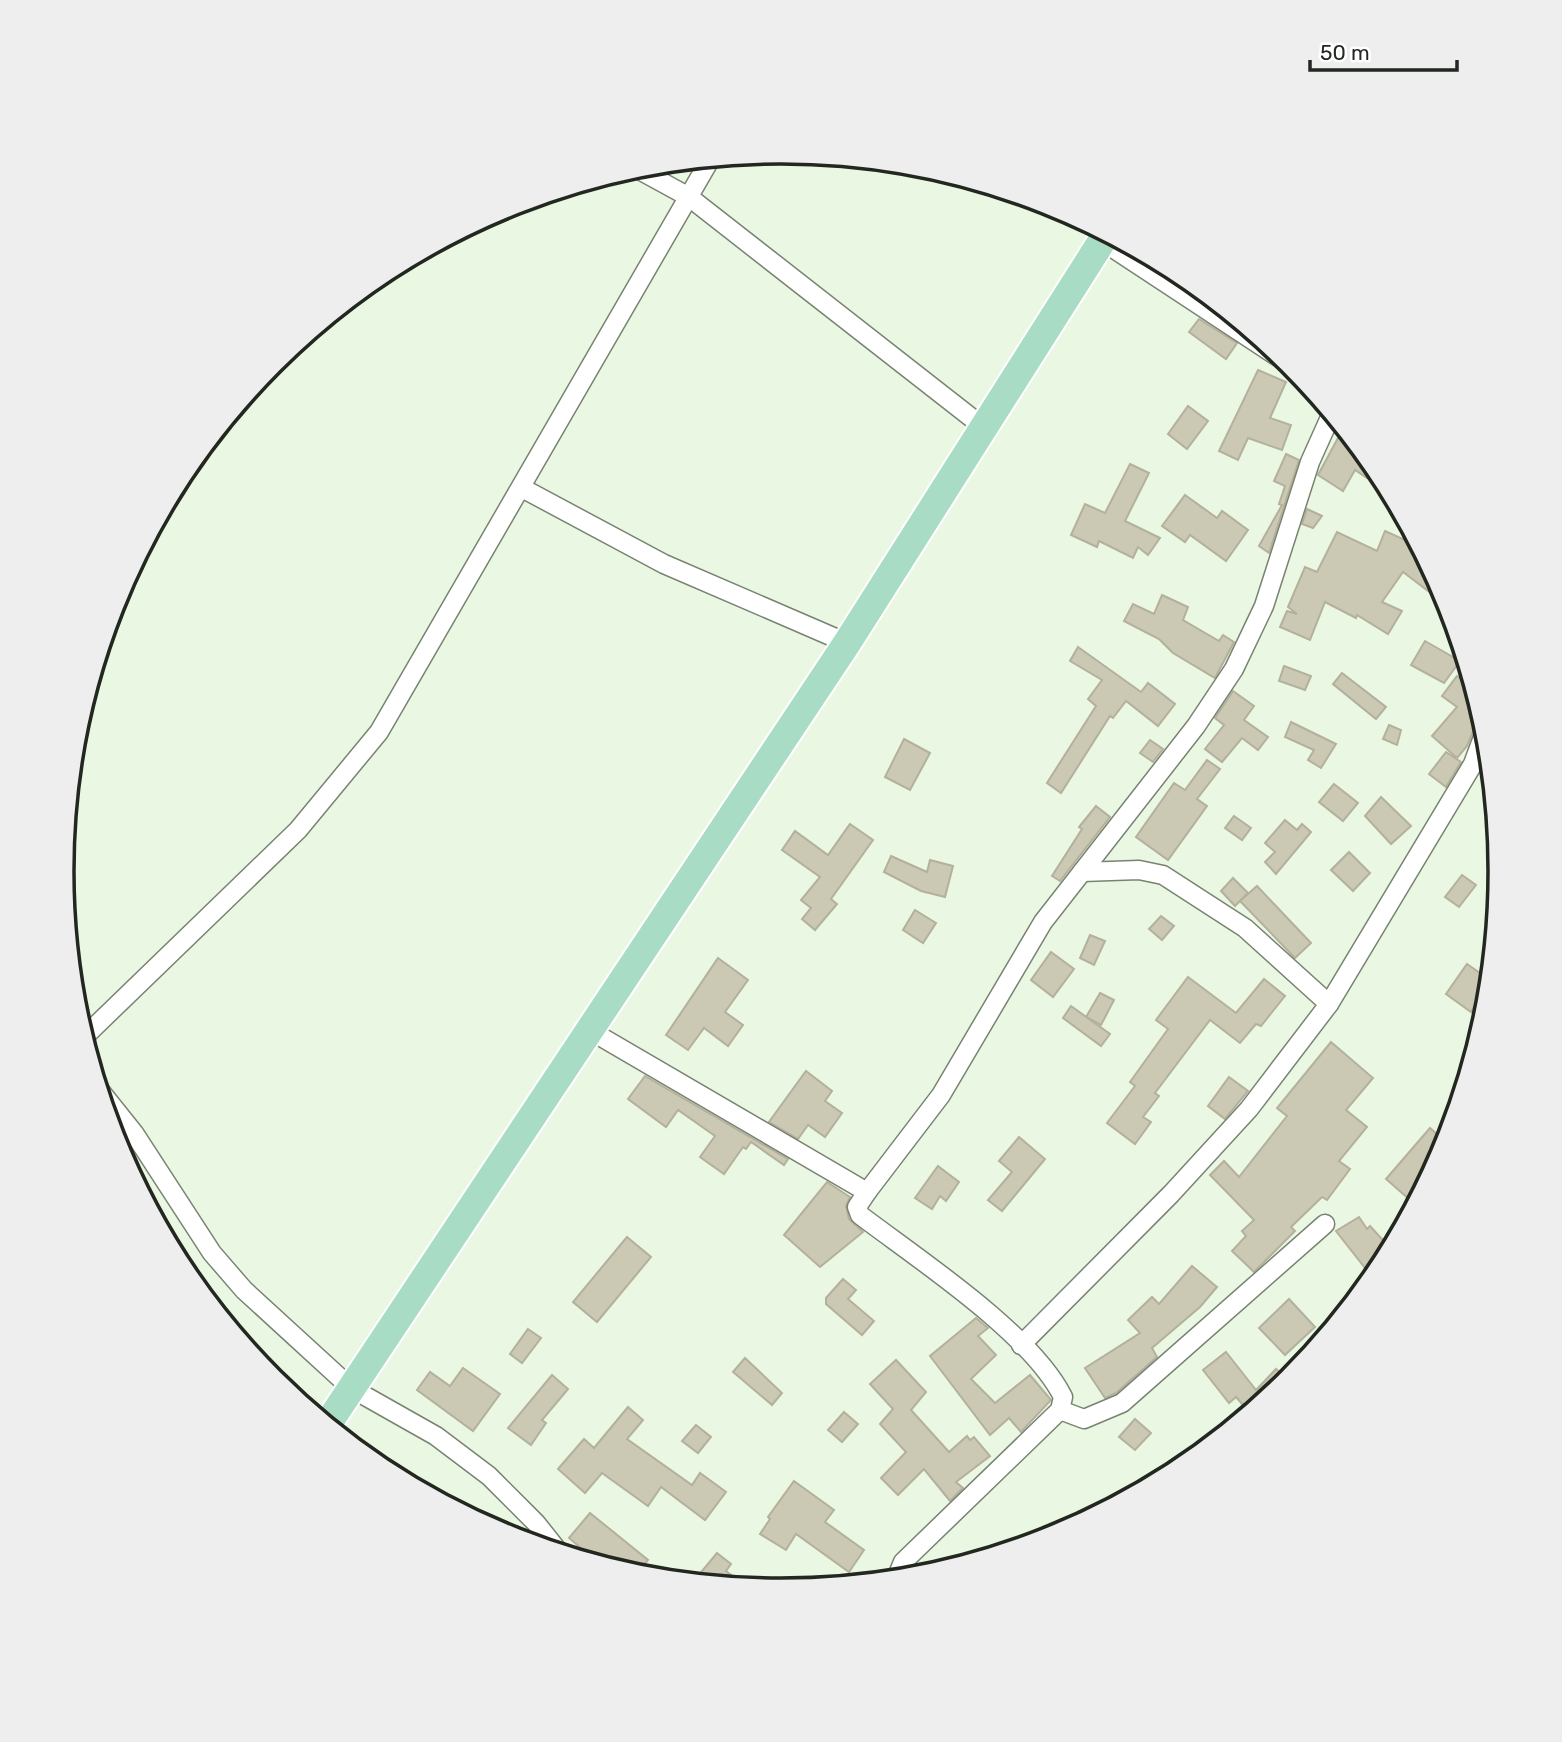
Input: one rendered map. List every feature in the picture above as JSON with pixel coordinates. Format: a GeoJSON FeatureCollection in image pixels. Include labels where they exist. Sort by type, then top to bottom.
{"type":"FeatureCollection","features":[{"type":"Feature","properties":{"kind":"main road"},"geometry":{"type":"LineString","coordinates":[[332,1417],[592,1031],[847,643],[1102,240]]}},
{"type":"Feature","properties":{"kind":"street"},"geometry":{"type":"LineString","coordinates":[[92,1029],[298,830],[379,732],[705,168]]}},
{"type":"Feature","properties":{"kind":"street"},"geometry":{"type":"LineString","coordinates":[[650,176],[689,197],[982,426]]}},
{"type":"Feature","properties":{"kind":"street"},"geometry":{"type":"LineString","coordinates":[[1133,257],[1220,316]]}},
{"type":"Feature","properties":{"kind":"street"},"geometry":{"type":"LineString","coordinates":[[901,1568],[903,1562],[1060,1409],[1063,1397],[1057,1385],[1021,1345],[975,1303],[860,1215],[857,1207],[941,1095],[1043,922],[1196,726],[1234,669],[1264,606],[1310,463],[1328,423]]}},
{"type":"Feature","properties":{"kind":"street"},"geometry":{"type":"LineString","coordinates":[[522,488],[664,564],[847,643]]}},
{"type":"Feature","properties":{"kind":"street"},"geometry":{"type":"LineString","coordinates":[[1021,1345],[1171,1194],[1249,1109],[1329,1004],[1473,764],[1478,751]]}},
{"type":"Feature","properties":{"kind":"street"},"geometry":{"type":"LineString","coordinates":[[1082,872],[1139,870],[1163,875],[1245,928],[1329,1004]]}},
{"type":"Feature","properties":{"kind":"street"},"geometry":{"type":"LineString","coordinates":[[592,1031],[867,1192]]}},
{"type":"Feature","properties":{"kind":"street"},"geometry":{"type":"LineString","coordinates":[[115,1109],[134,1133],[212,1254],[281,1326],[351,1388],[436,1436],[489,1476],[549,1539]]}},
{"type":"Feature","properties":{"kind":"street"},"geometry":{"type":"LineString","coordinates":[[1060,1409],[1084,1419],[1122,1403],[1325,1224]]}},
{"type":"Feature","properties":{"kind":"building"},"geometry":{"type":"Polygon","coordinates":[[[1199,319],[1237,343],[1226,359],[1189,332],[1199,319]]]}},
{"type":"Feature","properties":{"kind":"building"},"geometry":{"type":"Polygon","coordinates":[[[1258,370],[1286,382],[1270,418],[1291,425],[1282,450],[1248,438],[1238,460],[1219,451],[1258,370]]]}},
{"type":"Feature","properties":{"kind":"building"},"geometry":{"type":"Polygon","coordinates":[[[1188,406],[1208,421],[1187,449],[1168,434],[1188,406]]]}},
{"type":"Feature","properties":{"kind":"building"},"geometry":{"type":"Polygon","coordinates":[[[1338,438],[1368,476],[1355,470],[1343,491],[1318,475],[1338,438]]]}},
{"type":"Feature","properties":{"kind":"building"},"geometry":{"type":"Polygon","coordinates":[[[1286,454],[1299,460],[1269,553],[1259,546],[1282,505],[1279,504],[1285,486],[1274,481],[1286,454]]]}},
{"type":"Feature","properties":{"kind":"building"},"geometry":{"type":"Polygon","coordinates":[[[1130,464],[1149,473],[1125,521],[1160,538],[1148,555],[1138,547],[1133,558],[1099,541],[1097,547],[1071,535],[1085,504],[1105,513],[1130,464]]]}},
{"type":"Feature","properties":{"kind":"building"},"geometry":{"type":"Polygon","coordinates":[[[1185,495],[1217,518],[1222,511],[1248,530],[1226,561],[1190,535],[1185,542],[1162,526],[1185,495]]]}},
{"type":"Feature","properties":{"kind":"building"},"geometry":{"type":"Polygon","coordinates":[[[1307,509],[1322,516],[1313,528],[1302,524],[1307,509]]]}},
{"type":"Feature","properties":{"kind":"building"},"geometry":{"type":"Polygon","coordinates":[[[1385,531],[1408,543],[1432,594],[1403,572],[1382,602],[1402,611],[1388,634],[1357,615],[1356,618],[1325,602],[1310,640],[1280,627],[1287,611],[1297,614],[1288,607],[1305,567],[1317,572],[1337,532],[1377,551],[1385,531]]]}},
{"type":"Feature","properties":{"kind":"building"},"geometry":{"type":"Polygon","coordinates":[[[1162,595],[1188,607],[1183,620],[1219,641],[1223,635],[1234,642],[1215,678],[1173,653],[1159,639],[1124,621],[1133,604],[1154,614],[1162,595]]]}},
{"type":"Feature","properties":{"kind":"building"},"geometry":{"type":"Polygon","coordinates":[[[1425,641],[1455,658],[1457,665],[1444,683],[1411,665],[1425,641]]]}},
{"type":"Feature","properties":{"kind":"building"},"geometry":{"type":"Polygon","coordinates":[[[1078,647],[1141,692],[1148,683],[1175,704],[1158,726],[1126,701],[1113,718],[1110,716],[1061,793],[1047,783],[1096,706],[1088,699],[1102,680],[1070,661],[1078,647]]]}},
{"type":"Feature","properties":{"kind":"building"},"geometry":{"type":"Polygon","coordinates":[[[1284,666],[1311,676],[1305,690],[1279,681],[1284,666]]]}},
{"type":"Feature","properties":{"kind":"building"},"geometry":{"type":"Polygon","coordinates":[[[1342,673],[1386,707],[1376,719],[1333,684],[1342,673]]]}},
{"type":"Feature","properties":{"kind":"building"},"geometry":{"type":"Polygon","coordinates":[[[1457,676],[1461,679],[1474,729],[1467,746],[1457,758],[1432,736],[1457,707],[1442,696],[1457,676]]]}},
{"type":"Feature","properties":{"kind":"building"},"geometry":{"type":"Polygon","coordinates":[[[1233,691],[1254,706],[1244,720],[1268,737],[1258,750],[1242,738],[1222,762],[1205,749],[1224,725],[1215,718],[1233,691]]]}},
{"type":"Feature","properties":{"kind":"building"},"geometry":{"type":"Polygon","coordinates":[[[1291,722],[1336,744],[1321,768],[1308,760],[1314,750],[1285,737],[1291,722]]]}},
{"type":"Feature","properties":{"kind":"building"},"geometry":{"type":"Polygon","coordinates":[[[1389,725],[1401,730],[1397,745],[1383,739],[1389,725]]]}},
{"type":"Feature","properties":{"kind":"building"},"geometry":{"type":"Polygon","coordinates":[[[904,739],[930,753],[910,790],[885,777],[904,739]]]}},
{"type":"Feature","properties":{"kind":"building"},"geometry":{"type":"Polygon","coordinates":[[[1150,740],[1163,749],[1153,762],[1140,753],[1150,740]]]}},
{"type":"Feature","properties":{"kind":"building"},"geometry":{"type":"Polygon","coordinates":[[[1446,752],[1461,762],[1446,787],[1429,774],[1446,752]]]}},
{"type":"Feature","properties":{"kind":"building"},"geometry":{"type":"Polygon","coordinates":[[[1207,760],[1220,769],[1197,799],[1207,806],[1168,860],[1136,837],[1174,783],[1185,790],[1207,760]]]}},
{"type":"Feature","properties":{"kind":"building"},"geometry":{"type":"Polygon","coordinates":[[[1334,784],[1358,803],[1343,821],[1319,802],[1334,784]]]}},
{"type":"Feature","properties":{"kind":"building"},"geometry":{"type":"Polygon","coordinates":[[[1381,797],[1411,826],[1391,844],[1365,816],[1381,797]]]}},
{"type":"Feature","properties":{"kind":"building"},"geometry":{"type":"Polygon","coordinates":[[[1096,806],[1110,817],[1060,881],[1052,876],[1082,829],[1079,827],[1096,806]]]}},
{"type":"Feature","properties":{"kind":"building"},"geometry":{"type":"Polygon","coordinates":[[[1234,816],[1251,828],[1242,840],[1225,828],[1234,816]]]}},
{"type":"Feature","properties":{"kind":"building"},"geometry":{"type":"Polygon","coordinates":[[[1285,820],[1297,830],[1302,824],[1311,832],[1276,874],[1265,862],[1275,852],[1265,843],[1285,820]]]}},
{"type":"Feature","properties":{"kind":"building"},"geometry":{"type":"Polygon","coordinates":[[[850,824],[873,840],[831,899],[837,904],[815,930],[802,919],[811,908],[801,900],[820,877],[782,850],[795,831],[828,855],[850,824]]]}},
{"type":"Feature","properties":{"kind":"building"},"geometry":{"type":"Polygon","coordinates":[[[1349,852],[1370,873],[1353,891],[1331,870],[1349,852]]]}},
{"type":"Feature","properties":{"kind":"building"},"geometry":{"type":"Polygon","coordinates":[[[891,856],[927,872],[930,860],[953,866],[945,897],[921,891],[884,872],[891,856]]]}},
{"type":"Feature","properties":{"kind":"building"},"geometry":{"type":"Polygon","coordinates":[[[1462,875],[1476,885],[1459,907],[1445,897],[1462,875]]]}},
{"type":"Feature","properties":{"kind":"building"},"geometry":{"type":"Polygon","coordinates":[[[1233,878],[1248,893],[1235,906],[1221,891],[1233,878]]]}},
{"type":"Feature","properties":{"kind":"building"},"geometry":{"type":"Polygon","coordinates":[[[1257,886],[1311,943],[1295,958],[1240,901],[1257,886]]]}},
{"type":"Feature","properties":{"kind":"building"},"geometry":{"type":"Polygon","coordinates":[[[915,910],[936,923],[923,943],[903,930],[915,910]]]}},
{"type":"Feature","properties":{"kind":"building"},"geometry":{"type":"Polygon","coordinates":[[[1161,916],[1174,926],[1162,940],[1149,929],[1161,916]]]}},
{"type":"Feature","properties":{"kind":"building"},"geometry":{"type":"Polygon","coordinates":[[[1090,935],[1105,941],[1094,965],[1080,958],[1090,935]]]}},
{"type":"Feature","properties":{"kind":"building"},"geometry":{"type":"Polygon","coordinates":[[[1051,952],[1074,969],[1053,997],[1031,980],[1051,952]]]}},
{"type":"Feature","properties":{"kind":"building"},"geometry":{"type":"Polygon","coordinates":[[[718,958],[748,980],[725,1012],[743,1025],[728,1046],[704,1028],[688,1050],[666,1035],[718,958]]]}},
{"type":"Feature","properties":{"kind":"building"},"geometry":{"type":"Polygon","coordinates":[[[1467,964],[1480,973],[1476,1004],[1471,1012],[1446,994],[1467,964]]]}},
{"type":"Feature","properties":{"kind":"building"},"geometry":{"type":"Polygon","coordinates":[[[1188,977],[1236,1013],[1264,979],[1285,996],[1261,1026],[1256,1024],[1240,1043],[1210,1020],[1155,1093],[1159,1096],[1143,1117],[1151,1122],[1135,1144],[1107,1123],[1135,1086],[1130,1082],[1168,1029],[1156,1020],[1188,977]]]}},
{"type":"Feature","properties":{"kind":"building"},"geometry":{"type":"Polygon","coordinates":[[[1100,993],[1114,1000],[1101,1025],[1086,1017],[1100,993]]]}},
{"type":"Feature","properties":{"kind":"building"},"geometry":{"type":"Polygon","coordinates":[[[1071,1006],[1110,1034],[1101,1046],[1063,1018],[1071,1006]]]}},
{"type":"Feature","properties":{"kind":"building"},"geometry":{"type":"Polygon","coordinates":[[[1331,1042],[1373,1078],[1346,1110],[1367,1127],[1339,1161],[1350,1169],[1327,1200],[1322,1197],[1291,1227],[1295,1231],[1254,1272],[1232,1251],[1246,1236],[1242,1231],[1254,1220],[1210,1175],[1224,1161],[1239,1177],[1287,1116],[1277,1108],[1331,1042]]]}},
{"type":"Feature","properties":{"kind":"building"},"geometry":{"type":"Polygon","coordinates":[[[806,1071],[832,1091],[825,1101],[842,1113],[825,1137],[808,1125],[798,1139],[769,1122],[806,1071]]]}},
{"type":"Feature","properties":{"kind":"building"},"geometry":{"type":"Polygon","coordinates":[[[645,1076],[788,1159],[784,1165],[751,1142],[746,1149],[743,1147],[724,1174],[700,1157],[715,1136],[678,1110],[666,1127],[628,1099],[645,1076]]]}},
{"type":"Feature","properties":{"kind":"building"},"geometry":{"type":"Polygon","coordinates":[[[1229,1077],[1248,1091],[1225,1119],[1208,1106],[1229,1077]]]}},
{"type":"Feature","properties":{"kind":"building"},"geometry":{"type":"Polygon","coordinates":[[[1430,1128],[1438,1135],[1408,1198],[1386,1179],[1430,1128]]]}},
{"type":"Feature","properties":{"kind":"building"},"geometry":{"type":"Polygon","coordinates":[[[1019,1137],[1045,1159],[1002,1211],[988,1200],[1012,1172],[999,1161],[1019,1137]]]}},
{"type":"Feature","properties":{"kind":"building"},"geometry":{"type":"Polygon","coordinates":[[[938,1166],[959,1182],[946,1201],[940,1196],[932,1209],[915,1198],[938,1166]]]}},
{"type":"Feature","properties":{"kind":"building"},"geometry":{"type":"Polygon","coordinates":[[[827,1182],[850,1197],[846,1206],[849,1219],[863,1232],[820,1267],[784,1235],[827,1182]]]}},
{"type":"Feature","properties":{"kind":"building"},"geometry":{"type":"Polygon","coordinates":[[[1359,1217],[1367,1229],[1370,1226],[1384,1241],[1365,1268],[1336,1231],[1359,1217]]]}},
{"type":"Feature","properties":{"kind":"building"},"geometry":{"type":"Polygon","coordinates":[[[627,1237],[651,1257],[597,1322],[573,1302],[627,1237]]]}},
{"type":"Feature","properties":{"kind":"building"},"geometry":{"type":"Polygon","coordinates":[[[1192,1266],[1217,1287],[1200,1307],[1152,1348],[1157,1357],[1116,1393],[1105,1398],[1085,1368],[1140,1333],[1128,1320],[1152,1297],[1159,1304],[1192,1266]]]}},
{"type":"Feature","properties":{"kind":"building"},"geometry":{"type":"Polygon","coordinates":[[[843,1279],[856,1290],[848,1299],[874,1321],[862,1335],[826,1304],[826,1298],[843,1279]]]}},
{"type":"Feature","properties":{"kind":"building"},"geometry":{"type":"Polygon","coordinates":[[[1289,1299],[1315,1327],[1285,1355],[1259,1328],[1289,1299]]]}},
{"type":"Feature","properties":{"kind":"building"},"geometry":{"type":"Polygon","coordinates":[[[976,1318],[988,1328],[978,1336],[996,1355],[971,1379],[995,1403],[1030,1375],[1051,1400],[1021,1432],[1009,1418],[990,1435],[930,1356],[976,1318]]]}},
{"type":"Feature","properties":{"kind":"building"},"geometry":{"type":"Polygon","coordinates":[[[528,1329],[541,1338],[522,1363],[510,1354],[528,1329]]]}},
{"type":"Feature","properties":{"kind":"building"},"geometry":{"type":"Polygon","coordinates":[[[1226,1352],[1256,1390],[1276,1369],[1280,1372],[1237,1411],[1243,1405],[1236,1397],[1229,1403],[1203,1370],[1226,1352]]]}},
{"type":"Feature","properties":{"kind":"building"},"geometry":{"type":"Polygon","coordinates":[[[745,1358],[782,1393],[772,1405],[733,1372],[745,1358]]]}},
{"type":"Feature","properties":{"kind":"building"},"geometry":{"type":"Polygon","coordinates":[[[896,1360],[926,1392],[911,1410],[949,1452],[967,1436],[970,1440],[974,1437],[990,1456],[956,1482],[963,1488],[950,1501],[924,1469],[898,1495],[881,1478],[906,1452],[880,1424],[893,1409],[870,1384],[896,1360]]]}},
{"type":"Feature","properties":{"kind":"building"},"geometry":{"type":"Polygon","coordinates":[[[463,1368],[500,1394],[473,1431],[417,1390],[430,1372],[450,1386],[463,1368]]]}},
{"type":"Feature","properties":{"kind":"building"},"geometry":{"type":"Polygon","coordinates":[[[552,1375],[568,1389],[542,1420],[546,1423],[531,1445],[508,1428],[552,1375]]]}},
{"type":"Feature","properties":{"kind":"building"},"geometry":{"type":"Polygon","coordinates":[[[628,1407],[643,1420],[627,1439],[692,1485],[700,1473],[726,1492],[705,1520],[661,1487],[648,1506],[602,1473],[585,1493],[558,1469],[584,1439],[594,1448],[628,1407]]]}},
{"type":"Feature","properties":{"kind":"building"},"geometry":{"type":"Polygon","coordinates":[[[844,1412],[858,1424],[842,1442],[828,1430],[844,1412]]]}},
{"type":"Feature","properties":{"kind":"building"},"geometry":{"type":"Polygon","coordinates":[[[1135,1419],[1151,1433],[1135,1450],[1119,1437],[1135,1419]]]}},
{"type":"Feature","properties":{"kind":"building"},"geometry":{"type":"Polygon","coordinates":[[[696,1425],[711,1437],[698,1453],[682,1441],[696,1425]]]}},
{"type":"Feature","properties":{"kind":"building"},"geometry":{"type":"Polygon","coordinates":[[[794,1481],[834,1510],[825,1522],[864,1550],[849,1572],[796,1534],[786,1550],[760,1534],[770,1519],[768,1517],[794,1481]]]}},
{"type":"Feature","properties":{"kind":"building"},"geometry":{"type":"Polygon","coordinates":[[[590,1513],[648,1560],[644,1565],[598,1554],[583,1549],[569,1538],[590,1513]]]}},
{"type":"Feature","properties":{"kind":"building"},"geometry":{"type":"Polygon","coordinates":[[[717,1553],[731,1564],[726,1571],[734,1577],[700,1573],[717,1553]]]}}]}
